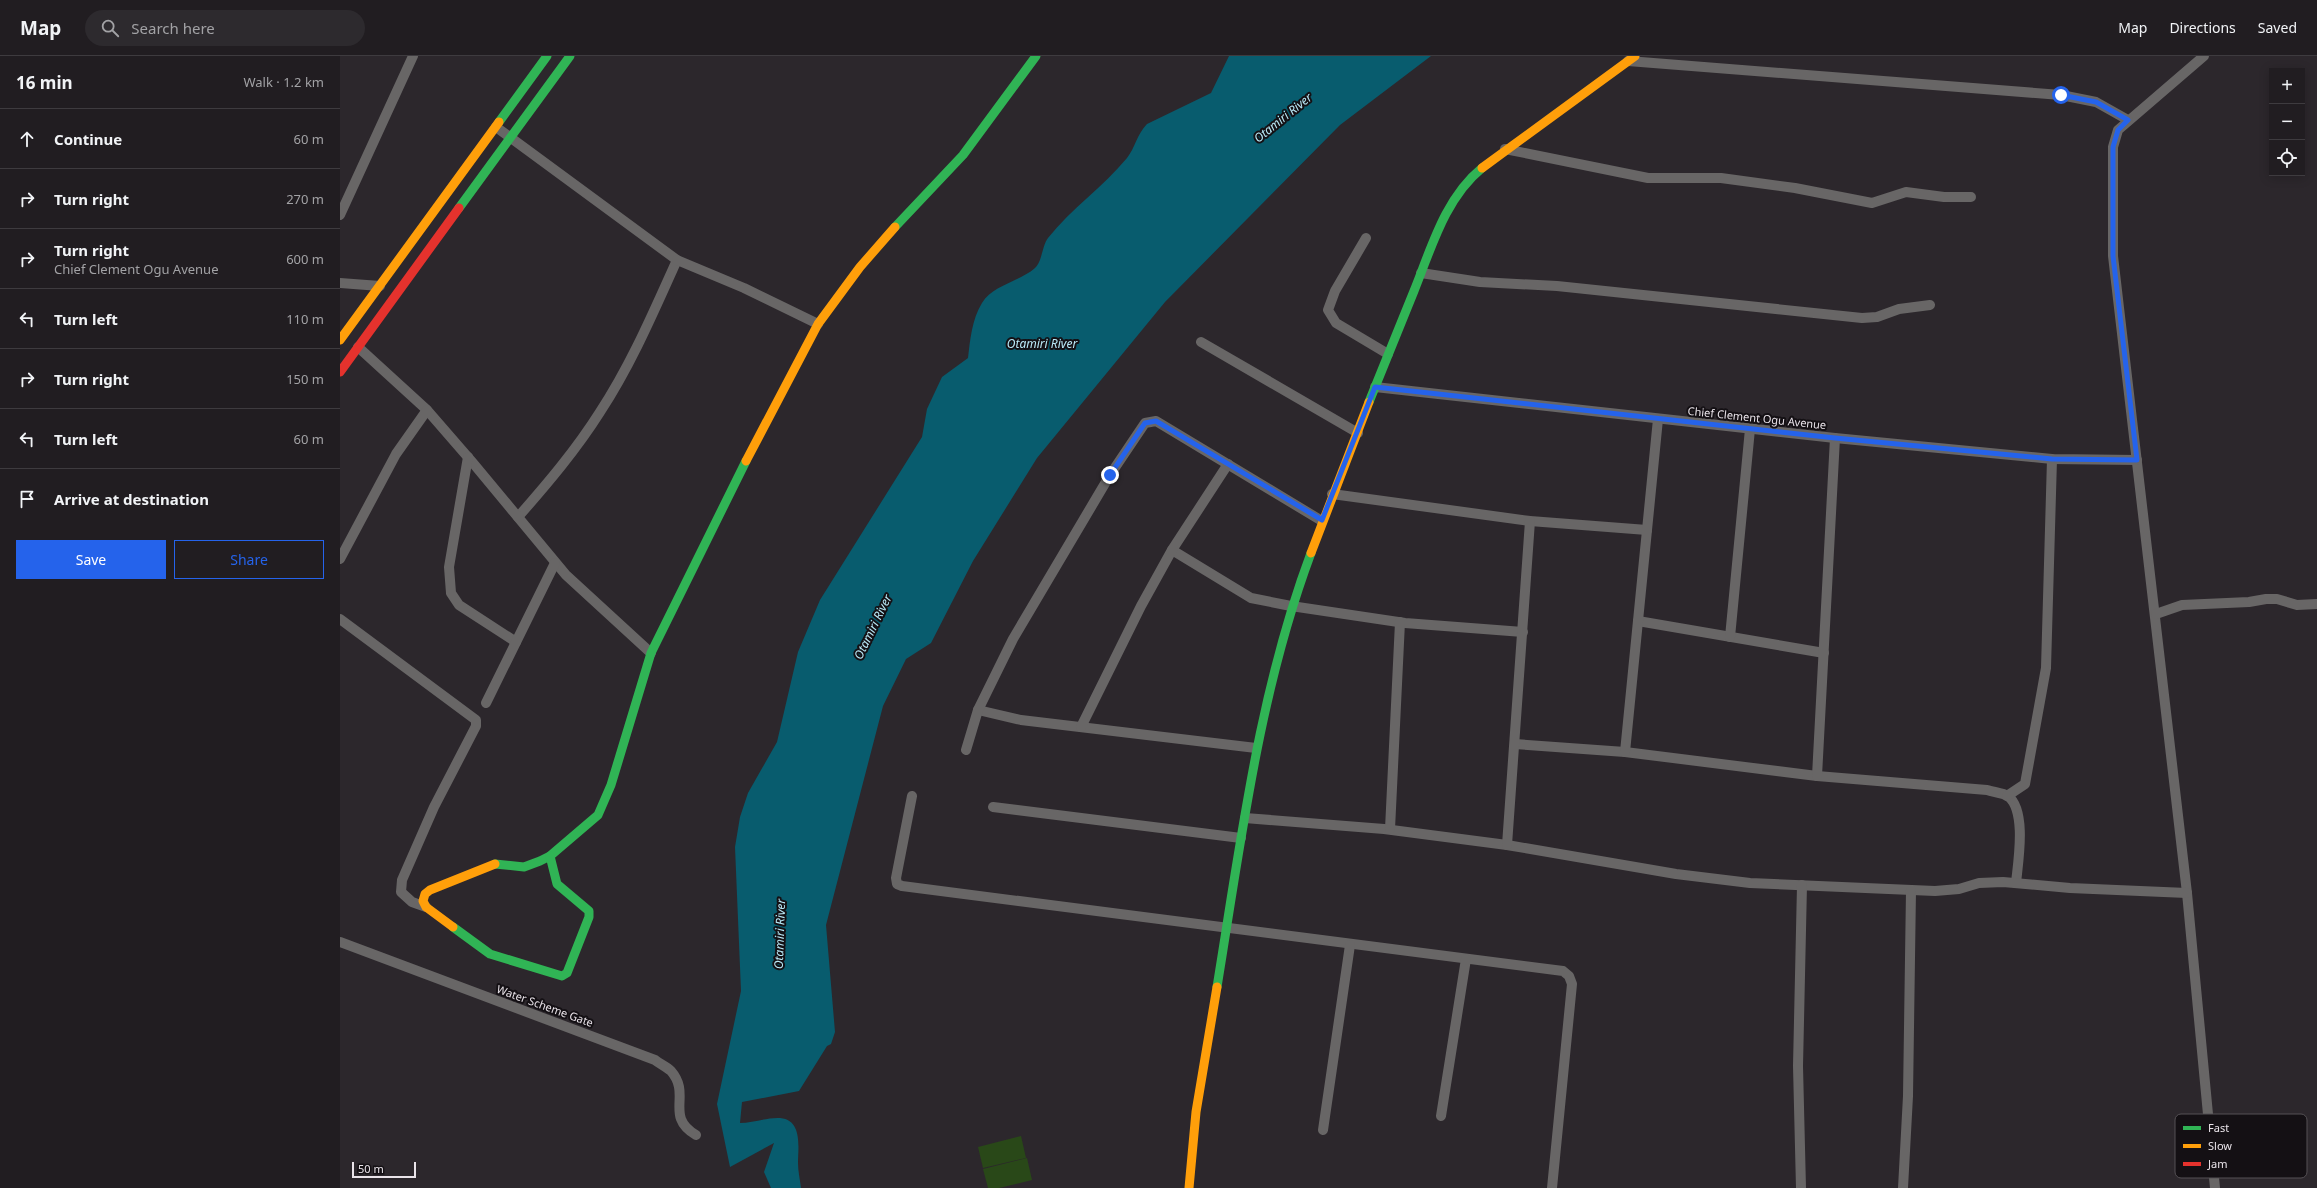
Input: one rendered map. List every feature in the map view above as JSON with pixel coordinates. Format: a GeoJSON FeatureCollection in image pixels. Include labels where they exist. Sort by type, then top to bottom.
{"type":"FeatureCollection","features":[{"type":"Feature","properties":{"kind":"street"},"geometry":{"type":"LineString","coordinates":[[340,215],[413,56]]}},
{"type":"Feature","properties":{"kind":"street"},"geometry":{"type":"LineString","coordinates":[[340,340],[547,56]]}},
{"type":"Feature","properties":{"kind":"street"},"geometry":{"type":"LineString","coordinates":[[340,372],[570,56]]}},
{"type":"Feature","properties":{"kind":"street"},"geometry":{"type":"LineString","coordinates":[[426,908],[423,901],[425,894],[430,890],[476,873],[489,865],[496,863],[524,867],[550,856],[598,815],[604,805],[651,652],[724,502],[818,324],[860,267],[963,155],[1036,56]]}},
{"type":"Feature","properties":{"kind":"street"},"geometry":{"type":"LineString","coordinates":[[2204,56],[2118,130],[2113,147],[2113,256],[2156,614],[2187,893],[2208,1114]]}},
{"type":"Feature","properties":{"kind":"street"},"geometry":{"type":"LineString","coordinates":[[1189,1188],[1196,1112],[1256,748],[1291,606],[1332,494],[1358,433],[1421,273],[1430,245],[1467,180],[1506,149],[1632,58],[2061,95],[2096,102],[2128,120]]}},
{"type":"Feature","properties":{"kind":"street"},"geometry":{"type":"LineString","coordinates":[[496,127],[677,260],[744,288],[818,324]]}},
{"type":"Feature","properties":{"kind":"street"},"geometry":{"type":"LineString","coordinates":[[1506,149],[1648,178],[1721,178],[1795,188],[1872,203],[1906,192],[1944,197],[1971,197]]}},
{"type":"Feature","properties":{"kind":"street"},"geometry":{"type":"LineString","coordinates":[[1366,238],[1335,291],[1328,310],[1336,323],[1388,354]]}},
{"type":"Feature","properties":{"kind":"street"},"geometry":{"type":"LineString","coordinates":[[518,517],[556,474],[601,412],[620,380],[677,260]]}},
{"type":"Feature","properties":{"kind":"street"},"geometry":{"type":"LineString","coordinates":[[1421,273],[1480,282],[1557,286],[1862,318],[1877,317],[1899,309],[1930,305]]}},
{"type":"Feature","properties":{"kind":"street"},"geometry":{"type":"LineString","coordinates":[[340,283],[380,286]]}},
{"type":"Feature","properties":{"kind":"street"},"geometry":{"type":"LineString","coordinates":[[1201,342],[1358,433]]}},
{"type":"Feature","properties":{"kind":"street"},"geometry":{"type":"LineString","coordinates":[[358,347],[427,410],[566,575],[651,652]]}},
{"type":"Feature","properties":{"kind":"street","name":"Chief Clement Ogu Avenue"},"geometry":{"type":"LineString","coordinates":[[1375,387],[1750,429],[2052,459],[2137,460]]}},
{"type":"Feature","properties":{"kind":"street"},"geometry":{"type":"LineString","coordinates":[[340,559],[396,454],[427,410]]}},
{"type":"Feature","properties":{"kind":"street"},"geometry":{"type":"LineString","coordinates":[[1625,752],[1658,419]]}},
{"type":"Feature","properties":{"kind":"street"},"geometry":{"type":"LineString","coordinates":[[966,750],[978,710],[1013,639],[1110,475],[1145,423],[1156,421],[1322,520]]}},
{"type":"Feature","properties":{"kind":"street"},"geometry":{"type":"LineString","coordinates":[[1730,637],[1750,429]]}},
{"type":"Feature","properties":{"kind":"street"},"geometry":{"type":"LineString","coordinates":[[1817,776],[1835,438]]}},
{"type":"Feature","properties":{"kind":"street"},"geometry":{"type":"LineString","coordinates":[[468,457],[449,566],[451,593],[459,605],[516,642]]}},
{"type":"Feature","properties":{"kind":"street"},"geometry":{"type":"LineString","coordinates":[[2007,796],[2025,784],[2046,668],[2052,459]]}},
{"type":"Feature","properties":{"kind":"street"},"geometry":{"type":"LineString","coordinates":[[1081,727],[1140,606],[1172,550],[1228,464]]}},
{"type":"Feature","properties":{"kind":"street"},"geometry":{"type":"LineString","coordinates":[[1332,494],[1530,521],[1647,530]]}},
{"type":"Feature","properties":{"kind":"street"},"geometry":{"type":"LineString","coordinates":[[1507,845],[1530,521]]}},
{"type":"Feature","properties":{"kind":"street"},"geometry":{"type":"LineString","coordinates":[[1172,550],[1251,598],[1291,606],[1400,622],[1523,632]]}},
{"type":"Feature","properties":{"kind":"street"},"geometry":{"type":"LineString","coordinates":[[486,703],[555,563]]}},
{"type":"Feature","properties":{"kind":"street"},"geometry":{"type":"LineString","coordinates":[[2156,614],[2182,605],[2250,602],[2266,598],[2278,599],[2297,605],[2317,604]]}},
{"type":"Feature","properties":{"kind":"street"},"geometry":{"type":"LineString","coordinates":[[340,619],[476,720],[476,726],[430,814],[402,880],[401,892],[405,897],[426,908],[490,954],[562,976],[567,973],[589,917],[589,911],[557,884],[550,856]]}},
{"type":"Feature","properties":{"kind":"street"},"geometry":{"type":"LineString","coordinates":[[1390,830],[1400,622]]}},
{"type":"Feature","properties":{"kind":"street"},"geometry":{"type":"LineString","coordinates":[[1638,622],[1824,654]]}},
{"type":"Feature","properties":{"kind":"street"},"geometry":{"type":"LineString","coordinates":[[978,710],[1021,720],[1256,748]]}},
{"type":"Feature","properties":{"kind":"street"},"geometry":{"type":"LineString","coordinates":[[1514,744],[1625,752],[1817,776],[1987,790],[2007,796],[2016,806],[2020,840],[2016,883]]}},
{"type":"Feature","properties":{"kind":"street"},"geometry":{"type":"LineString","coordinates":[[912,796],[896,878],[897,884],[1350,945],[1563,971],[1569,976],[1572,984],[1552,1188]]}},
{"type":"Feature","properties":{"kind":"street"},"geometry":{"type":"LineString","coordinates":[[993,807],[1241,838]]}},
{"type":"Feature","properties":{"kind":"street"},"geometry":{"type":"LineString","coordinates":[[1245,818],[1390,830],[1507,845],[1676,874],[1750,883],[1935,891],[1959,889],[1979,883],[2016,883],[2070,888],[2187,893]]}},
{"type":"Feature","properties":{"kind":"street"},"geometry":{"type":"LineString","coordinates":[[1801,1188],[1798,1066],[1802,885]]}},
{"type":"Feature","properties":{"kind":"street"},"geometry":{"type":"LineString","coordinates":[[1903,1188],[1908,1096],[1911,890]]}},
{"type":"Feature","properties":{"kind":"street","name":"Water Scheme Gate"},"geometry":{"type":"LineString","coordinates":[[340,942],[655,1060],[671,1071],[680,1088],[680,1121],[686,1129],[696,1135]]}},
{"type":"Feature","properties":{"kind":"street"},"geometry":{"type":"LineString","coordinates":[[1323,1130],[1350,945]]}},
{"type":"Feature","properties":{"kind":"street"},"geometry":{"type":"LineString","coordinates":[[1441,1116],[1466,959]]}},
{"type":"Feature","properties":{"kind":"street"},"geometry":{"type":"LineString","coordinates":[[2214,1178],[2215,1188]]}},
{"type":"Feature","properties":{"kind":"green space"},"geometry":{"type":"Polygon","coordinates":[[[1021,1136],[1026,1158],[983,1168],[978,1147],[1021,1136]]]}},
{"type":"Feature","properties":{"kind":"green space"},"geometry":{"type":"Polygon","coordinates":[[[1027,1158],[1032,1180],[999,1188],[988,1188],[983,1169],[1027,1158]]]}},
{"type":"Feature","properties":{"kind":"water","name":"Otamiri River"},"geometry":{"type":"Polygon","coordinates":[[[1229,56],[1431,56],[1340,125],[1165,302],[1037,458],[973,561],[931,643],[906,659],[883,706],[826,925],[835,1032],[831,1044],[827,1046],[799,1091],[742,1102],[740,1123],[780,1118],[793,1124],[796,1129],[798,1136],[798,1166],[801,1188],[771,1188],[764,1172],[774,1143],[730,1167],[717,1104],[741,991],[735,847],[740,817],[748,793],[777,742],[798,652],[820,600],[922,437],[927,409],[942,377],[968,358],[974,323],[982,303],[999,288],[1022,277],[1035,268],[1039,262],[1044,245],[1048,238],[1067,217],[1118,169],[1127,158],[1147,124],[1211,93],[1229,56]]]}},
{"type":"Feature","properties":{"kind":"traffic: fast"},"geometry":{"type":"LineString","coordinates":[[499,122],[547,56]]}},
{"type":"Feature","properties":{"kind":"traffic: fast"},"geometry":{"type":"LineString","coordinates":[[459,208],[570,56]]}},
{"type":"Feature","properties":{"kind":"traffic: fast"},"geometry":{"type":"LineString","coordinates":[[895,227],[963,155],[1036,56]]}},
{"type":"Feature","properties":{"kind":"traffic: fast"},"geometry":{"type":"LineString","coordinates":[[1369,402],[1440,225],[1458,194],[1469,180],[1482,168]]}},
{"type":"Feature","properties":{"kind":"traffic: fast"},"geometry":{"type":"LineString","coordinates":[[495,864],[524,867],[540,861],[550,856],[598,815],[611,785],[651,653],[746,461]]}},
{"type":"Feature","properties":{"kind":"traffic: fast"},"geometry":{"type":"LineString","coordinates":[[1217,987],[1244,822],[1265,713],[1293,606],[1311,553]]}},
{"type":"Feature","properties":{"kind":"traffic: fast"},"geometry":{"type":"LineString","coordinates":[[453,927],[490,954],[562,976],[567,973],[589,917],[589,911],[557,884],[550,856]]}},
{"type":"Feature","properties":{"kind":"traffic: slow"},"geometry":{"type":"LineString","coordinates":[[1482,168],[1635,56]]}},
{"type":"Feature","properties":{"kind":"traffic: slow"},"geometry":{"type":"LineString","coordinates":[[340,340],[499,122]]}},
{"type":"Feature","properties":{"kind":"traffic: slow"},"geometry":{"type":"LineString","coordinates":[[746,461],[818,324],[860,267],[895,227]]}},
{"type":"Feature","properties":{"kind":"traffic: slow"},"geometry":{"type":"LineString","coordinates":[[1311,553],[1369,402]]}},
{"type":"Feature","properties":{"kind":"traffic: slow"},"geometry":{"type":"LineString","coordinates":[[453,927],[426,907],[423,901],[425,894],[430,890],[495,864]]}},
{"type":"Feature","properties":{"kind":"traffic: slow"},"geometry":{"type":"LineString","coordinates":[[1189,1188],[1196,1112],[1217,987]]}},
{"type":"Feature","properties":{"kind":"traffic: jam"},"geometry":{"type":"LineString","coordinates":[[340,372],[459,208]]}},
{"type":"Feature","properties":{"kind":"route"},"geometry":{"type":"LineString","coordinates":[[1110,475],[1145,423],[1156,421],[1322,520],[1358,433],[1375,387],[1835,438],[2052,459],[2137,460],[2113,256],[2113,147],[2118,130],[2128,120],[2096,102],[2061,95]]}}]}
